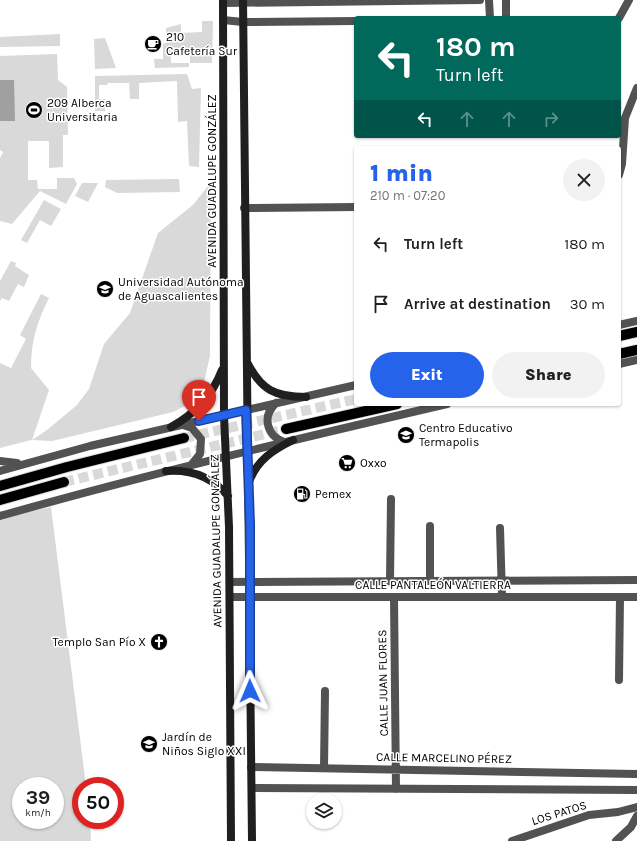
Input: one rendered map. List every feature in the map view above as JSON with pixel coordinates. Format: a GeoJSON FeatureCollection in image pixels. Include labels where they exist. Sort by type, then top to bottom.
{"type":"FeatureCollection","features":[{"type":"Feature","properties":{"kind":"main road"},"geometry":{"type":"LineString","coordinates":[[243,1],[246,410],[250,582],[252,841]]}},
{"type":"Feature","properties":{"kind":"main road","name":"AVENIDA GUADALUPE GONZÁLEZ"},"geometry":{"type":"LineString","coordinates":[[223,2],[224,416],[230,582],[231,841]]}},
{"type":"Feature","properties":{"kind":"main road"},"geometry":{"type":"LineString","coordinates":[[621,336],[637,332]]}},
{"type":"Feature","properties":{"kind":"main road"},"geometry":{"type":"LineString","coordinates":[[621,354],[637,350]]}},
{"type":"Feature","properties":{"kind":"main road"},"geometry":{"type":"LineString","coordinates":[[246,360],[257,378],[270,390],[288,397],[306,397]]}},
{"type":"Feature","properties":{"kind":"main road"},"geometry":{"type":"LineString","coordinates":[[171,427],[189,416],[204,401],[215,386],[224,366]]}},
{"type":"Feature","properties":{"kind":"main road"},"geometry":{"type":"LineString","coordinates":[[286,429],[388,406]]}},
{"type":"Feature","properties":{"kind":"main road"},"geometry":{"type":"LineString","coordinates":[[0,486],[67,467],[184,438]]}},
{"type":"Feature","properties":{"kind":"main road"},"geometry":{"type":"LineString","coordinates":[[248,485],[252,475],[263,458],[270,452],[293,440]]}},
{"type":"Feature","properties":{"kind":"main road"},"geometry":{"type":"LineString","coordinates":[[166,471],[185,471],[204,476],[217,485],[228,496]]}},
{"type":"Feature","properties":{"kind":"main road"},"geometry":{"type":"LineString","coordinates":[[0,500],[64,482]]}},
{"type":"Feature","properties":{"kind":"street"},"geometry":{"type":"LineString","coordinates":[[223,2],[480,0]]}},
{"type":"Feature","properties":{"kind":"street"},"geometry":{"type":"LineString","coordinates":[[489,0],[490,16]]}},
{"type":"Feature","properties":{"kind":"street"},"geometry":{"type":"LineString","coordinates":[[506,0],[506,16]]}},
{"type":"Feature","properties":{"kind":"street"},"geometry":{"type":"LineString","coordinates":[[620,16],[629,0]]}},
{"type":"Feature","properties":{"kind":"street"},"geometry":{"type":"LineString","coordinates":[[223,20],[243,22],[354,21]]}},
{"type":"Feature","properties":{"kind":"street"},"geometry":{"type":"LineString","coordinates":[[621,168],[626,118],[637,88]]}},
{"type":"Feature","properties":{"kind":"street"},"geometry":{"type":"LineString","coordinates":[[244,208],[354,207]]}},
{"type":"Feature","properties":{"kind":"street"},"geometry":{"type":"LineString","coordinates":[[621,325],[637,321]]}},
{"type":"Feature","properties":{"kind":"street"},"geometry":{"type":"LineString","coordinates":[[621,364],[637,360]]}},
{"type":"Feature","properties":{"kind":"street"},"geometry":{"type":"LineString","coordinates":[[0,471],[26,463],[171,427],[354,385]]}},
{"type":"Feature","properties":{"kind":"street"},"geometry":{"type":"LineString","coordinates":[[276,404],[268,416],[268,427],[274,437],[284,442]]}},
{"type":"Feature","properties":{"kind":"street"},"geometry":{"type":"LineString","coordinates":[[0,516],[67,496],[247,450],[438,406]]}},
{"type":"Feature","properties":{"kind":"street"},"geometry":{"type":"LineString","coordinates":[[182,425],[196,431],[202,444],[200,454],[189,465]]}},
{"type":"Feature","properties":{"kind":"street"},"geometry":{"type":"LineString","coordinates":[[0,461],[26,463]]}},
{"type":"Feature","properties":{"kind":"street"},"geometry":{"type":"LineString","coordinates":[[390,581],[391,499]]}},
{"type":"Feature","properties":{"kind":"street"},"geometry":{"type":"LineString","coordinates":[[430,526],[430,581]]}},
{"type":"Feature","properties":{"kind":"street"},"geometry":{"type":"LineString","coordinates":[[500,528],[502,598]]}},
{"type":"Feature","properties":{"kind":"street","name":"CALLE PANTALEÓN VALTIERRA"},"geometry":{"type":"LineString","coordinates":[[230,582],[637,580]]}},
{"type":"Feature","properties":{"kind":"street","name":"CALLE PANTALEÓN VALTIERRA"},"geometry":{"type":"LineString","coordinates":[[230,597],[637,598]]}},
{"type":"Feature","properties":{"kind":"street","name":"CALLE JUAN FLORES"},"geometry":{"type":"LineString","coordinates":[[394,597],[396,789]]}},
{"type":"Feature","properties":{"kind":"street"},"geometry":{"type":"LineString","coordinates":[[619,680],[620,598]]}},
{"type":"Feature","properties":{"kind":"street"},"geometry":{"type":"LineString","coordinates":[[324,768],[325,691]]}},
{"type":"Feature","properties":{"kind":"street","name":"CALLE MARCELINO PÉREZ"},"geometry":{"type":"LineString","coordinates":[[251,767],[637,774]]}},
{"type":"Feature","properties":{"kind":"street"},"geometry":{"type":"LineString","coordinates":[[252,788],[637,790]]}},
{"type":"Feature","properties":{"kind":"street","name":"LOS PATOS"},"geometry":{"type":"LineString","coordinates":[[512,841],[589,815],[618,812],[637,807]]}},
{"type":"Feature","properties":{"kind":"street"},"geometry":{"type":"LineString","coordinates":[[616,841],[631,827],[637,816]]}},
{"type":"Feature","properties":{"kind":"shaded area"},"geometry":{"type":"Polygon","coordinates":[[[202,21],[213,21],[212,63],[190,63],[190,52],[171,52],[171,63],[189,63],[189,67],[155,68],[154,59],[163,59],[163,44],[166,43],[166,28],[181,24],[181,33],[202,32],[202,21]]]}},
{"type":"Feature","properties":{"kind":"shaded area"},"geometry":{"type":"Polygon","coordinates":[[[60,34],[60,46],[0,47],[0,37],[60,34]]]}},
{"type":"Feature","properties":{"kind":"shaded area"},"geometry":{"type":"Polygon","coordinates":[[[105,38],[116,68],[95,69],[94,39],[105,38]]]}},
{"type":"Feature","properties":{"kind":"shaded area"},"geometry":{"type":"Polygon","coordinates":[[[57,54],[58,80],[67,87],[68,135],[63,135],[63,167],[49,168],[49,141],[28,141],[28,180],[37,180],[38,189],[57,189],[57,178],[74,178],[77,184],[66,204],[40,191],[12,224],[0,221],[0,158],[3,152],[0,150],[0,56],[57,54]]]}},
{"type":"Feature","properties":{"kind":"shaded area"},"geometry":{"type":"Polygon","coordinates":[[[187,74],[192,89],[201,88],[199,167],[189,166],[187,121],[178,122],[177,81],[139,83],[139,99],[130,99],[129,83],[108,83],[107,85],[99,85],[99,99],[105,99],[105,111],[95,111],[95,76],[187,74]]]}},
{"type":"Feature","properties":{"kind":"shaded area"},"geometry":{"type":"Polygon","coordinates":[[[0,80],[14,80],[15,121],[0,121],[0,80]]]}},
{"type":"Feature","properties":{"kind":"shaded area"},"geometry":{"type":"Polygon","coordinates":[[[179,179],[180,192],[117,193],[105,187],[106,180],[179,179]]]}},
{"type":"Feature","properties":{"kind":"shaded area"},"geometry":{"type":"Polygon","coordinates":[[[211,182],[210,356],[204,382],[199,391],[185,406],[173,412],[52,441],[31,440],[0,448],[0,363],[11,368],[26,339],[20,335],[41,294],[49,298],[41,315],[36,332],[32,349],[31,368],[49,390],[32,440],[47,430],[77,405],[89,389],[104,344],[130,313],[158,233],[193,205],[211,182]]]}},
{"type":"Feature","properties":{"kind":"shaded area"},"geometry":{"type":"Polygon","coordinates":[[[82,183],[98,183],[88,202],[75,196],[82,183]]]}},
{"type":"Feature","properties":{"kind":"shaded area"},"geometry":{"type":"Polygon","coordinates":[[[44,200],[61,209],[51,226],[40,220],[27,243],[21,240],[44,200]]]}},
{"type":"Feature","properties":{"kind":"shaded area"},"geometry":{"type":"Polygon","coordinates":[[[11,261],[16,263],[15,266],[29,275],[24,287],[18,284],[9,301],[2,298],[0,301],[0,281],[11,261]]]}},
{"type":"Feature","properties":{"kind":"shaded area"},"geometry":{"type":"Polygon","coordinates":[[[51,507],[85,777],[72,777],[72,829],[90,829],[91,841],[0,841],[0,518],[51,507]]]}},
{"type":"Feature","properties":{"kind":"tunnel"},"geometry":{"type":"LineString","coordinates":[[184,438],[354,399]]}},
{"type":"Feature","properties":{"kind":"tunnel"},"geometry":{"type":"LineString","coordinates":[[64,482],[286,429]]}},
{"type":"Feature","properties":{"kind":"place","name":"210 Cafetería Sur"},"geometry":{"type":"Point","coordinates":[153,44]}},
{"type":"Feature","properties":{"kind":"place","name":"209 Alberca Universitaria"},"geometry":{"type":"Point","coordinates":[34,110]}},
{"type":"Feature","properties":{"kind":"place","name":"Universidad Autónoma de Aguascalientes"},"geometry":{"type":"Point","coordinates":[105,289]}},
{"type":"Feature","properties":{"kind":"place","name":"Centro Educativo Termapolis"},"geometry":{"type":"Point","coordinates":[406,435]}},
{"type":"Feature","properties":{"kind":"place","name":"Oxxo"},"geometry":{"type":"Point","coordinates":[347,463]}},
{"type":"Feature","properties":{"kind":"place","name":"Pemex"},"geometry":{"type":"Point","coordinates":[302,494]}},
{"type":"Feature","properties":{"kind":"place","name":"Templo San Pío X"},"geometry":{"type":"Point","coordinates":[159,642]}},
{"type":"Feature","properties":{"kind":"place","name":"Jardín de Niños Siglo XXI"},"geometry":{"type":"Point","coordinates":[149,744]}},
{"type":"Feature","properties":{"kind":"route"},"geometry":{"type":"LineString","coordinates":[[199,421],[246,410],[250,525],[250,691]]}}]}
